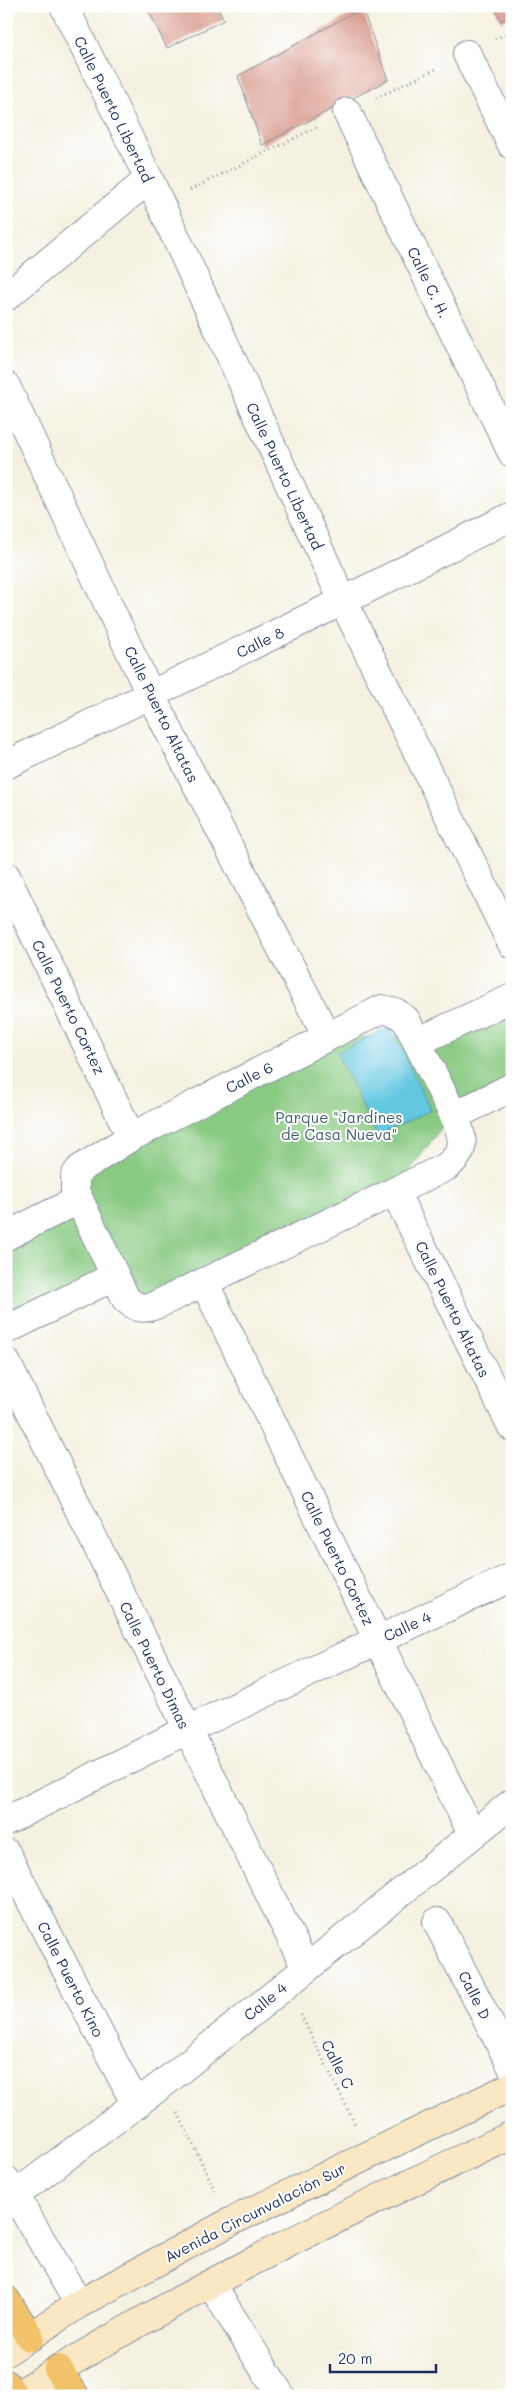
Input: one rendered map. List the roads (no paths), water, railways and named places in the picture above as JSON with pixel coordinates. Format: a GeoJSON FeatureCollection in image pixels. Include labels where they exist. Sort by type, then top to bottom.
{"type":"FeatureCollection","features":[{"type":"Feature","properties":{"kind":"highway"},"geometry":{"type":"LineString","coordinates":[[6,2300],[30,2337]]}},
{"type":"Feature","properties":{"kind":"highway"},"geometry":{"type":"LineString","coordinates":[[58,2369],[75,2396]]}},
{"type":"Feature","properties":{"kind":"highway"},"geometry":{"type":"LineString","coordinates":[[6,2384],[15,2396]]}},
{"type":"Feature","properties":{"kind":"street","name":"Calle Puerto Libertad"},"geometry":{"type":"LineString","coordinates":[[64,6],[149,179],[343,601],[512,944]]}},
{"type":"Feature","properties":{"kind":"street"},"geometry":{"type":"LineString","coordinates":[[466,54],[512,145]]}},
{"type":"Feature","properties":{"kind":"street","name":"Calle C. H."},"geometry":{"type":"LineString","coordinates":[[347,112],[512,452]]}},
{"type":"Feature","properties":{"kind":"street"},"geometry":{"type":"LineString","coordinates":[[6,297],[149,179]]}},
{"type":"Feature","properties":{"kind":"street","name":"Calle Puerto Altatas"},"geometry":{"type":"LineString","coordinates":[[6,386],[151,696],[327,1037]]}},
{"type":"Feature","properties":{"kind":"street","name":"Calle 8"},"geometry":{"type":"LineString","coordinates":[[6,765],[151,696],[512,516]]}},
{"type":"Feature","properties":{"kind":"street","name":"Calle Puerto Cortez"},"geometry":{"type":"LineString","coordinates":[[6,876],[132,1137]]}},
{"type":"Feature","properties":{"kind":"street"},"geometry":{"type":"LineString","coordinates":[[418,1042],[512,998]]}},
{"type":"Feature","properties":{"kind":"street","name":"Calle 6"},"geometry":{"type":"LineString","coordinates":[[6,1236],[77,1188],[87,1163],[132,1137],[382,1009],[402,1015],[418,1042],[460,1131],[462,1142],[455,1160],[446,1167],[395,1192],[156,1305],[139,1308],[126,1299],[115,1276]]}},
{"type":"Feature","properties":{"kind":"street"},"geometry":{"type":"LineString","coordinates":[[454,1116],[512,1087]]}},
{"type":"Feature","properties":{"kind":"street"},"geometry":{"type":"LineString","coordinates":[[6,1330],[115,1276],[77,1188]]}},
{"type":"Feature","properties":{"kind":"street","name":"Calle Puerto Altatas"},"geometry":{"type":"LineString","coordinates":[[395,1192],[512,1427]]}},
{"type":"Feature","properties":{"kind":"street","name":"Calle Puerto Cortez"},"geometry":{"type":"LineString","coordinates":[[204,1282],[472,1834]]}},
{"type":"Feature","properties":{"kind":"street","name":"Calle Puerto Dimas"},"geometry":{"type":"LineString","coordinates":[[6,1362],[187,1730],[296,1976]]}},
{"type":"Feature","properties":{"kind":"street","name":"Calle 4"},"geometry":{"type":"LineString","coordinates":[[6,1821],[187,1730],[512,1577]]}},
{"type":"Feature","properties":{"kind":"street","name":"Calle 4"},"geometry":{"type":"LineString","coordinates":[[11,2187],[136,2105],[512,1803]]}},
{"type":"Feature","properties":{"kind":"street","name":"Calle Puerto Kino"},"geometry":{"type":"LineString","coordinates":[[6,1853],[136,2105]]}},
{"type":"Feature","properties":{"kind":"street","name":"Calle D"},"geometry":{"type":"LineString","coordinates":[[437,1922],[512,2067]]}},
{"type":"Feature","properties":{"kind":"street","name":"Avenida Circunvalación Sur"},"geometry":{"type":"LineString","coordinates":[[6,2352],[79,2304],[230,2222],[512,2086]]}},
{"type":"Feature","properties":{"kind":"street"},"geometry":{"type":"LineString","coordinates":[[15,2396],[58,2369],[211,2284],[384,2195],[512,2135]]}},
{"type":"Feature","properties":{"kind":"street"},"geometry":{"type":"LineString","coordinates":[[11,2187],[79,2304]]}},
{"type":"Feature","properties":{"kind":"street"},"geometry":{"type":"LineString","coordinates":[[211,2284],[281,2396]]}},
{"type":"Feature","properties":{"kind":"water"},"geometry":{"type":"Polygon","coordinates":[[[390,1026],[431,1110],[377,1136],[337,1053],[390,1026]]]}},
{"type":"Feature","properties":{"kind":"park label","name":"Parque \"Jardines de Casa Nueva\""},"geometry":{"type":"Point","coordinates":[339,1126]}}]}
